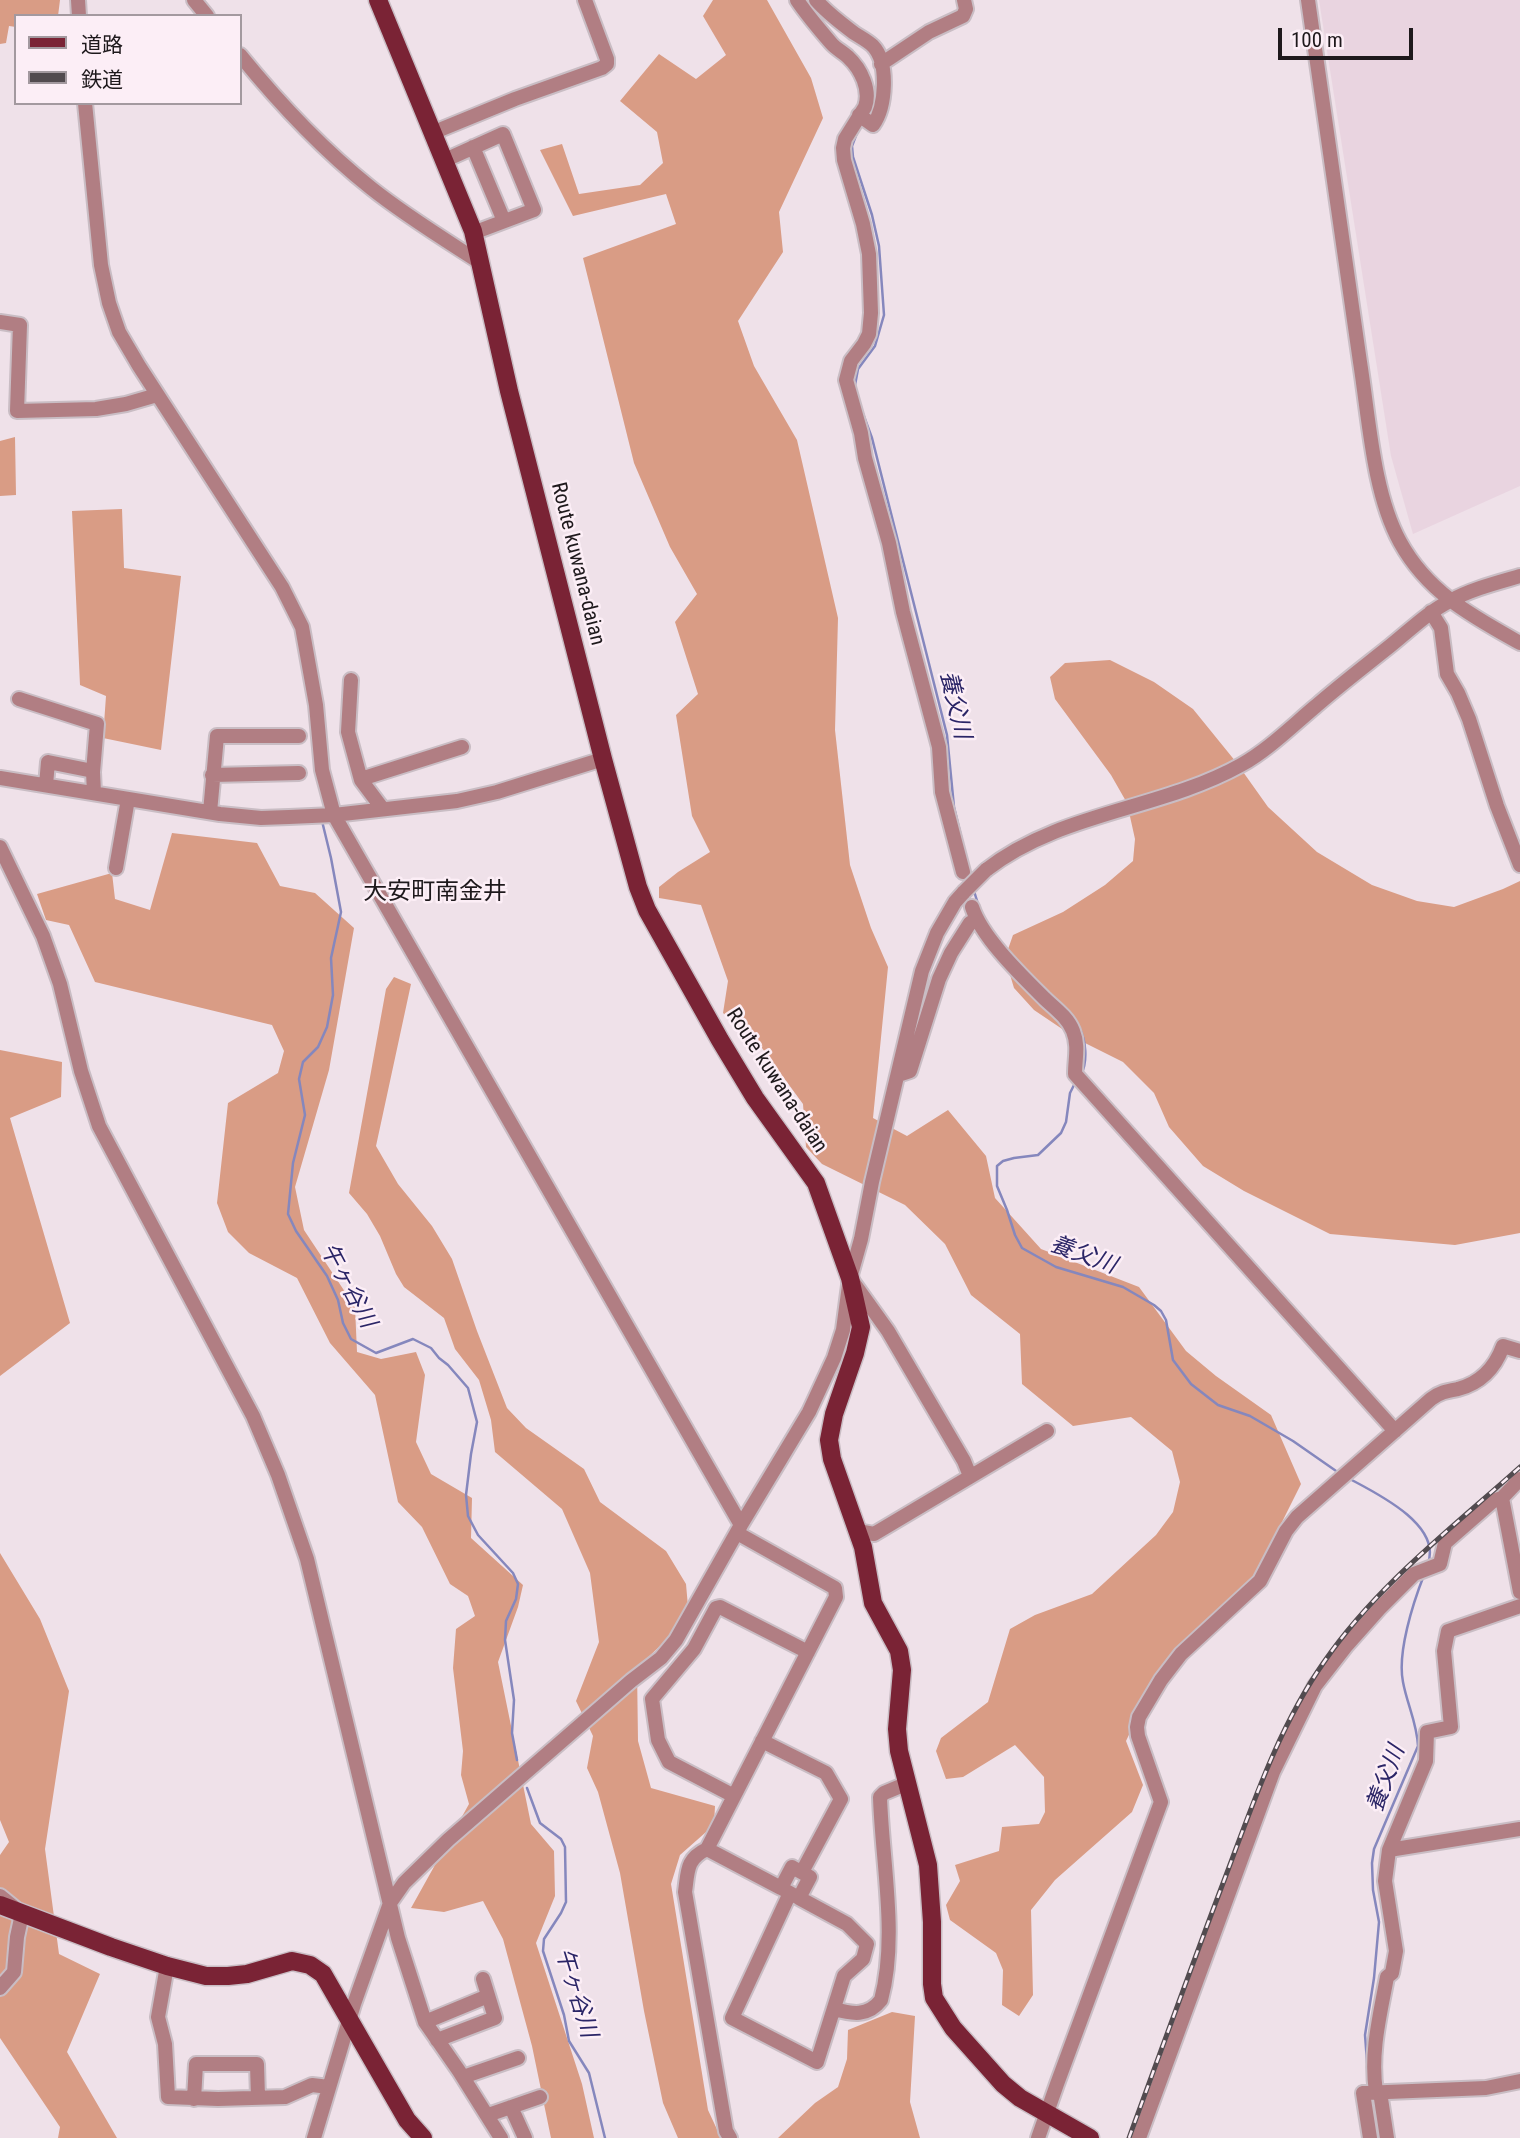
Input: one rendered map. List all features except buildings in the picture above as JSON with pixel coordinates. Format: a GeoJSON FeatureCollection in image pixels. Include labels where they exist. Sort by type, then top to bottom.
{"type":"FeatureCollection","features":[{"type":"Feature","properties":{"kind":"main road","name":"Route kuwana-daian"},"geometry":{"type":"LineString","coordinates":[[378,0],[473,233],[509,391],[638,887],[647,910],[720,1040],[755,1098],[816,1183],[850,1278],[861,1327],[834,1414],[829,1440],[832,1459],[863,1548],[873,1603],[899,1651],[902,1670],[897,1729],[899,1751],[928,1864],[934,1998],[953,2028],[1003,2084],[1020,2098],[1090,2138]]}},
{"type":"Feature","properties":{"kind":"main road"},"geometry":{"type":"LineString","coordinates":[[0,1905],[167,1966],[206,1976],[247,1974],[292,1961],[310,1965],[323,1974],[407,2120],[423,2138]]}},
{"type":"Feature","properties":{"kind":"street"},"geometry":{"type":"LineString","coordinates":[[194,0],[205,14]]}},
{"type":"Feature","properties":{"kind":"street"},"geometry":{"type":"LineString","coordinates":[[432,133],[607,64],[585,0]]}},
{"type":"Feature","properties":{"kind":"street"},"geometry":{"type":"LineString","coordinates":[[797,0],[835,47],[850,58],[863,79],[867,102],[864,119],[845,139],[843,148],[869,254],[871,313],[869,334],[851,361],[846,380],[939,747],[942,792],[963,872]]}},
{"type":"Feature","properties":{"kind":"street"},"geometry":{"type":"LineString","coordinates":[[816,0],[836,20],[874,47],[881,64],[884,98],[878,118],[873,125],[864,119]]}},
{"type":"Feature","properties":{"kind":"street"},"geometry":{"type":"LineString","coordinates":[[881,64],[929,32],[963,16],[966,9],[964,0]]}},
{"type":"Feature","properties":{"kind":"street"},"geometry":{"type":"LineString","coordinates":[[1308,0],[1352,312],[1385,509],[1401,543],[1426,577],[1449,601],[1520,643]]}},
{"type":"Feature","properties":{"kind":"street"},"geometry":{"type":"LineString","coordinates":[[242,57],[333,156],[416,221],[481,263]]}},
{"type":"Feature","properties":{"kind":"street"},"geometry":{"type":"LineString","coordinates":[[85,105],[101,265],[109,303],[119,332],[282,587],[302,627],[316,705],[322,770],[334,815],[723,1490],[739,1529],[835,1588],[836,1597],[707,1849],[696,1854],[690,1862],[685,1892],[726,2131],[730,2138]]}},
{"type":"Feature","properties":{"kind":"street"},"geometry":{"type":"LineString","coordinates":[[443,161],[503,134],[534,210],[473,233]]}},
{"type":"Feature","properties":{"kind":"street"},"geometry":{"type":"LineString","coordinates":[[473,147],[505,221]]}},
{"type":"Feature","properties":{"kind":"street"},"geometry":{"type":"LineString","coordinates":[[0,322],[20,325],[17,411],[96,408],[126,404],[157,395]]}},
{"type":"Feature","properties":{"kind":"street"},"geometry":{"type":"LineString","coordinates":[[314,2138],[349,2019],[390,1903],[404,1883],[448,1839],[661,1658],[676,1640],[808,1412],[834,1358],[843,1330],[850,1278],[927,956],[955,902],[976,878],[1007,853],[1070,825],[1192,787],[1241,765],[1266,748],[1431,612],[1475,590],[1520,576]]}},
{"type":"Feature","properties":{"kind":"street"},"geometry":{"type":"LineString","coordinates":[[1431,612],[1441,628],[1447,674],[1469,719],[1497,806],[1520,865]]}},
{"type":"Feature","properties":{"kind":"street"},"geometry":{"type":"LineString","coordinates":[[351,680],[348,732],[361,779],[382,808]]}},
{"type":"Feature","properties":{"kind":"street"},"geometry":{"type":"LineString","coordinates":[[19,699],[97,724],[94,793]]}},
{"type":"Feature","properties":{"kind":"street"},"geometry":{"type":"LineString","coordinates":[[210,812],[217,736],[299,736]]}},
{"type":"Feature","properties":{"kind":"street"},"geometry":{"type":"LineString","coordinates":[[361,779],[462,747]]}},
{"type":"Feature","properties":{"kind":"street"},"geometry":{"type":"LineString","coordinates":[[0,778],[128,800],[261,818],[334,815],[457,801],[498,792],[603,759]]}},
{"type":"Feature","properties":{"kind":"street"},"geometry":{"type":"LineString","coordinates":[[46,785],[48,762],[93,771]]}},
{"type":"Feature","properties":{"kind":"street"},"geometry":{"type":"LineString","coordinates":[[212,775],[299,773]]}},
{"type":"Feature","properties":{"kind":"street"},"geometry":{"type":"LineString","coordinates":[[116,867],[128,800]]}},
{"type":"Feature","properties":{"kind":"street"},"geometry":{"type":"LineString","coordinates":[[0,847],[43,936],[60,984],[81,1071],[99,1126],[253,1416],[278,1475],[307,1559],[398,1938],[425,2022],[502,2138]]}},
{"type":"Feature","properties":{"kind":"street"},"geometry":{"type":"LineString","coordinates":[[899,1070],[909,1071],[946,962],[974,913],[984,933],[1068,1020],[1077,1045],[1075,1074],[1395,1431]]}},
{"type":"Feature","properties":{"kind":"street"},"geometry":{"type":"LineString","coordinates":[[850,1278],[888,1331],[970,1476]]}},
{"type":"Feature","properties":{"kind":"street"},"geometry":{"type":"LineString","coordinates":[[1038,2138],[1161,1802],[1136,1727],[1161,1680],[1181,1654],[1260,1581],[1290,1524],[1440,1393],[1482,1378],[1494,1365],[1503,1346],[1520,1351]]}},
{"type":"Feature","properties":{"kind":"street"},"geometry":{"type":"LineString","coordinates":[[858,1531],[874,1534],[1047,1431]]}},
{"type":"Feature","properties":{"kind":"street"},"geometry":{"type":"LineString","coordinates":[[1139,2138],[1273,1772],[1315,1686],[1379,1609],[1414,1574],[1440,1564],[1445,1543],[1493,1502],[1502,1498],[1520,1479]]}},
{"type":"Feature","properties":{"kind":"street"},"geometry":{"type":"LineString","coordinates":[[1502,1498],[1520,1592]]}},
{"type":"Feature","properties":{"kind":"street"},"geometry":{"type":"LineString","coordinates":[[1387,2138],[1374,2078],[1375,2042],[1387,1978],[1392,1973],[1396,1951],[1385,1881],[1389,1850],[1426,1761],[1427,1732],[1451,1727],[1444,1651],[1448,1631],[1520,1606]]}},
{"type":"Feature","properties":{"kind":"street"},"geometry":{"type":"LineString","coordinates":[[734,1796],[668,1762],[658,1740],[652,1699],[694,1649],[716,1608],[720,1607],[808,1652]]}},
{"type":"Feature","properties":{"kind":"street"},"geometry":{"type":"LineString","coordinates":[[762,1741],[826,1773],[841,1799],[802,1872]]}},
{"type":"Feature","properties":{"kind":"street"},"geometry":{"type":"LineString","coordinates":[[834,2009],[854,2014],[866,2012],[876,2007],[881,2000],[888,1945],[880,1797],[908,1783]]}},
{"type":"Feature","properties":{"kind":"street"},"geometry":{"type":"LineString","coordinates":[[1389,1850],[1520,1829]]}},
{"type":"Feature","properties":{"kind":"street"},"geometry":{"type":"LineString","coordinates":[[707,1849],[790,1893],[847,1924],[867,1944],[863,1959],[844,1976],[817,2062],[732,2018],[790,1893],[792,1867],[810,1877],[790,1893]]}},
{"type":"Feature","properties":{"kind":"street"},"geometry":{"type":"LineString","coordinates":[[0,1896],[22,1914],[14,1972],[0,1989]]}},
{"type":"Feature","properties":{"kind":"street"},"geometry":{"type":"LineString","coordinates":[[167,1966],[158,2017],[165,2044],[168,2098],[285,2097],[312,2085],[329,2087]]}},
{"type":"Feature","properties":{"kind":"street"},"geometry":{"type":"LineString","coordinates":[[437,2040],[495,2018],[483,1979]]}},
{"type":"Feature","properties":{"kind":"street"},"geometry":{"type":"LineString","coordinates":[[425,2022],[488,1996]]}},
{"type":"Feature","properties":{"kind":"street"},"geometry":{"type":"LineString","coordinates":[[463,2077],[518,2057]]}},
{"type":"Feature","properties":{"kind":"street"},"geometry":{"type":"LineString","coordinates":[[194,2099],[196,2063],[257,2064],[258,2098]]}},
{"type":"Feature","properties":{"kind":"street"},"geometry":{"type":"LineString","coordinates":[[1370,2138],[1363,2092],[1486,2088],[1520,2081]]}},
{"type":"Feature","properties":{"kind":"street"},"geometry":{"type":"LineString","coordinates":[[488,2115],[540,2097]]}},
{"type":"Feature","properties":{"kind":"street"},"geometry":{"type":"LineString","coordinates":[[511,2107],[524,2138]]}},
{"type":"Feature","properties":{"kind":"shaded area"},"geometry":{"type":"Polygon","coordinates":[[[0,0],[60,0],[58,14],[14,14],[14,27],[9,26],[6,43],[0,44],[0,0]]]}},
{"type":"Feature","properties":{"kind":"shaded area"},"geometry":{"type":"Polygon","coordinates":[[[713,0],[767,0],[811,78],[823,118],[779,212],[783,252],[738,321],[754,366],[797,440],[838,618],[835,730],[850,865],[871,928],[888,967],[873,1118],[907,1136],[948,1110],[986,1156],[995,1198],[1041,1249],[1139,1287],[1186,1351],[1271,1415],[1301,1484],[1257,1572],[1162,1665],[1126,1741],[1143,1785],[1132,1812],[1055,1880],[1031,1910],[1033,1995],[1019,2016],[1002,2005],[1003,1970],[996,1953],[950,1920],[946,1905],[960,1881],[955,1865],[999,1851],[1002,1827],[1039,1824],[1045,1812],[1044,1777],[1015,1745],[963,1777],[946,1779],[936,1751],[941,1738],[988,1702],[1010,1629],[1035,1615],[1092,1594],[1156,1535],[1173,1512],[1180,1482],[1172,1451],[1131,1417],[1073,1426],[1022,1384],[1020,1334],[971,1295],[945,1244],[905,1205],[822,1164],[806,1147],[803,1104],[762,1048],[723,1013],[728,981],[701,905],[659,898],[659,887],[710,852],[692,816],[676,715],[698,694],[675,622],[697,594],[670,547],[634,463],[583,258],[676,224],[666,194],[573,216],[540,150],[562,144],[579,194],[640,185],[663,163],[657,132],[620,101],[659,54],[696,79],[726,55],[703,16],[713,0]]]}},
{"type":"Feature","properties":{"kind":"shaded area"},"geometry":{"type":"Polygon","coordinates":[[[1319,0],[1520,0],[1520,486],[1413,534],[1391,456],[1319,0]]]}},
{"type":"Feature","properties":{"kind":"shaded area"},"geometry":{"type":"Polygon","coordinates":[[[15,437],[16,495],[0,496],[0,441],[15,437]]]}},
{"type":"Feature","properties":{"kind":"shaded area"},"geometry":{"type":"Polygon","coordinates":[[[122,509],[124,568],[181,576],[161,750],[103,738],[106,696],[80,685],[72,511],[122,509]]]}},
{"type":"Feature","properties":{"kind":"shaded area"},"geometry":{"type":"Polygon","coordinates":[[[1110,660],[1154,682],[1193,709],[1268,807],[1317,852],[1372,885],[1417,901],[1454,907],[1520,881],[1520,1233],[1455,1245],[1330,1234],[1244,1191],[1203,1166],[1169,1127],[1154,1093],[1123,1062],[1077,1039],[1034,1010],[1014,988],[1005,958],[1013,935],[1063,912],[1105,885],[1133,861],[1135,839],[1127,803],[1111,775],[1055,699],[1050,677],[1065,663],[1110,660]]]}},
{"type":"Feature","properties":{"kind":"shaded area"},"geometry":{"type":"Polygon","coordinates":[[[172,833],[257,843],[280,886],[315,893],[354,928],[329,1070],[295,1187],[304,1230],[355,1307],[357,1352],[381,1359],[416,1352],[425,1375],[416,1442],[431,1474],[472,1498],[471,1538],[523,1585],[498,1662],[531,1824],[554,1851],[555,1896],[536,1943],[582,2084],[594,2138],[551,2138],[532,2046],[503,1939],[483,1901],[444,1912],[411,1908],[469,1804],[461,1775],[463,1751],[453,1668],[456,1629],[475,1616],[468,1596],[450,1584],[422,1527],[398,1502],[375,1395],[330,1343],[297,1278],[249,1253],[228,1232],[217,1203],[228,1103],[278,1073],[284,1051],[272,1025],[95,982],[69,925],[46,920],[37,894],[112,873],[115,899],[150,910],[172,833]]]}},
{"type":"Feature","properties":{"kind":"shaded area"},"geometry":{"type":"Polygon","coordinates":[[[394,977],[411,984],[376,1146],[398,1184],[432,1226],[452,1259],[507,1408],[526,1428],[584,1469],[600,1502],[666,1551],[686,1584],[689,1618],[637,1668],[638,1741],[651,1788],[715,1806],[714,1825],[680,1855],[671,1884],[708,2110],[721,2138],[678,2138],[663,2103],[620,1873],[598,1792],[587,1768],[593,1736],[576,1701],[599,1642],[590,1573],[562,1509],[495,1452],[491,1420],[479,1380],[455,1349],[444,1318],[404,1287],[380,1236],[367,1214],[349,1193],[386,989],[394,977]]]}},
{"type":"Feature","properties":{"kind":"shaded area"},"geometry":{"type":"Polygon","coordinates":[[[0,1050],[62,1062],[61,1097],[10,1118],[70,1323],[0,1376],[0,1050]]]}},
{"type":"Feature","properties":{"kind":"shaded area"},"geometry":{"type":"Polygon","coordinates":[[[0,1553],[40,1619],[69,1691],[45,1849],[59,1954],[100,1974],[67,2052],[117,2138],[58,2138],[60,2127],[0,2038],[0,1855],[9,1842],[0,1820],[0,1553]]]}},
{"type":"Feature","properties":{"kind":"shaded area"},"geometry":{"type":"Polygon","coordinates":[[[892,2012],[915,2016],[910,2102],[920,2138],[778,2138],[815,2103],[838,2087],[847,2059],[848,2030],[892,2012]]]}},
{"type":"Feature","properties":{"kind":"waterway","name":"養父川"},"geometry":{"type":"LineString","coordinates":[[856,391],[858,369],[875,346],[884,315],[879,246],[853,157],[852,146],[857,133]]}},
{"type":"Feature","properties":{"kind":"waterway","name":"養父川"},"geometry":{"type":"LineString","coordinates":[[862,411],[872,438],[947,735],[954,807],[961,836]]}},
{"type":"Feature","properties":{"kind":"waterway","name":"午ヶ谷川"},"geometry":{"type":"LineString","coordinates":[[322,821],[341,912],[331,958],[333,995],[327,1027],[318,1047],[303,1062],[299,1079],[305,1115],[293,1163],[288,1214],[296,1231],[327,1276],[351,1339],[376,1353],[413,1339],[431,1348],[468,1388],[477,1422],[466,1495],[468,1516],[478,1535],[513,1573],[518,1584],[516,1599],[506,1621],[505,1640],[514,1700],[512,1733],[517,1760]]}},
{"type":"Feature","properties":{"kind":"waterway","name":"養父川"},"geometry":{"type":"LineString","coordinates":[[974,891],[978,904]]}},
{"type":"Feature","properties":{"kind":"waterway","name":"養父川"},"geometry":{"type":"LineString","coordinates":[[1079,1027],[1085,1051],[1081,1075]]}},
{"type":"Feature","properties":{"kind":"waterway","name":"養父川"},"geometry":{"type":"LineString","coordinates":[[1075,1083],[1070,1093],[1066,1122],[1061,1133],[1038,1155],[1014,1158],[997,1166],[997,1186],[1022,1248],[1056,1267],[1123,1287],[1154,1305],[1166,1320],[1173,1360],[1191,1384],[1218,1405],[1250,1416],[1293,1441],[1339,1473]]}},
{"type":"Feature","properties":{"kind":"waterway","name":"養父川"},"geometry":{"type":"LineString","coordinates":[[1348,1478],[1388,1501],[1416,1523],[1425,1535],[1430,1549],[1428,1563]]}},
{"type":"Feature","properties":{"kind":"waterway","name":"養父川"},"geometry":{"type":"LineString","coordinates":[[1369,2088],[1365,2035],[1379,1922],[1373,1890],[1372,1863],[1374,1849],[1418,1746],[1405,1690],[1402,1657],[1407,1628],[1424,1575]]}},
{"type":"Feature","properties":{"kind":"waterway","name":"午ヶ谷川"},"geometry":{"type":"LineString","coordinates":[[527,1788],[540,1823],[561,1839],[565,1847],[566,1902],[544,1939],[543,1951],[564,2015],[569,2041],[589,2073],[605,2138]]}},
{"type":"Feature","properties":{"kind":"railway"},"geometry":{"type":"LineString","coordinates":[[1129,2138],[1256,1795],[1280,1740],[1308,1687],[1345,1634],[1391,1583],[1520,1467]]}},
{"type":"Feature","properties":{"kind":"district","name":"大安町南金井"},"geometry":{"type":"Point","coordinates":[435,893]}}]}
